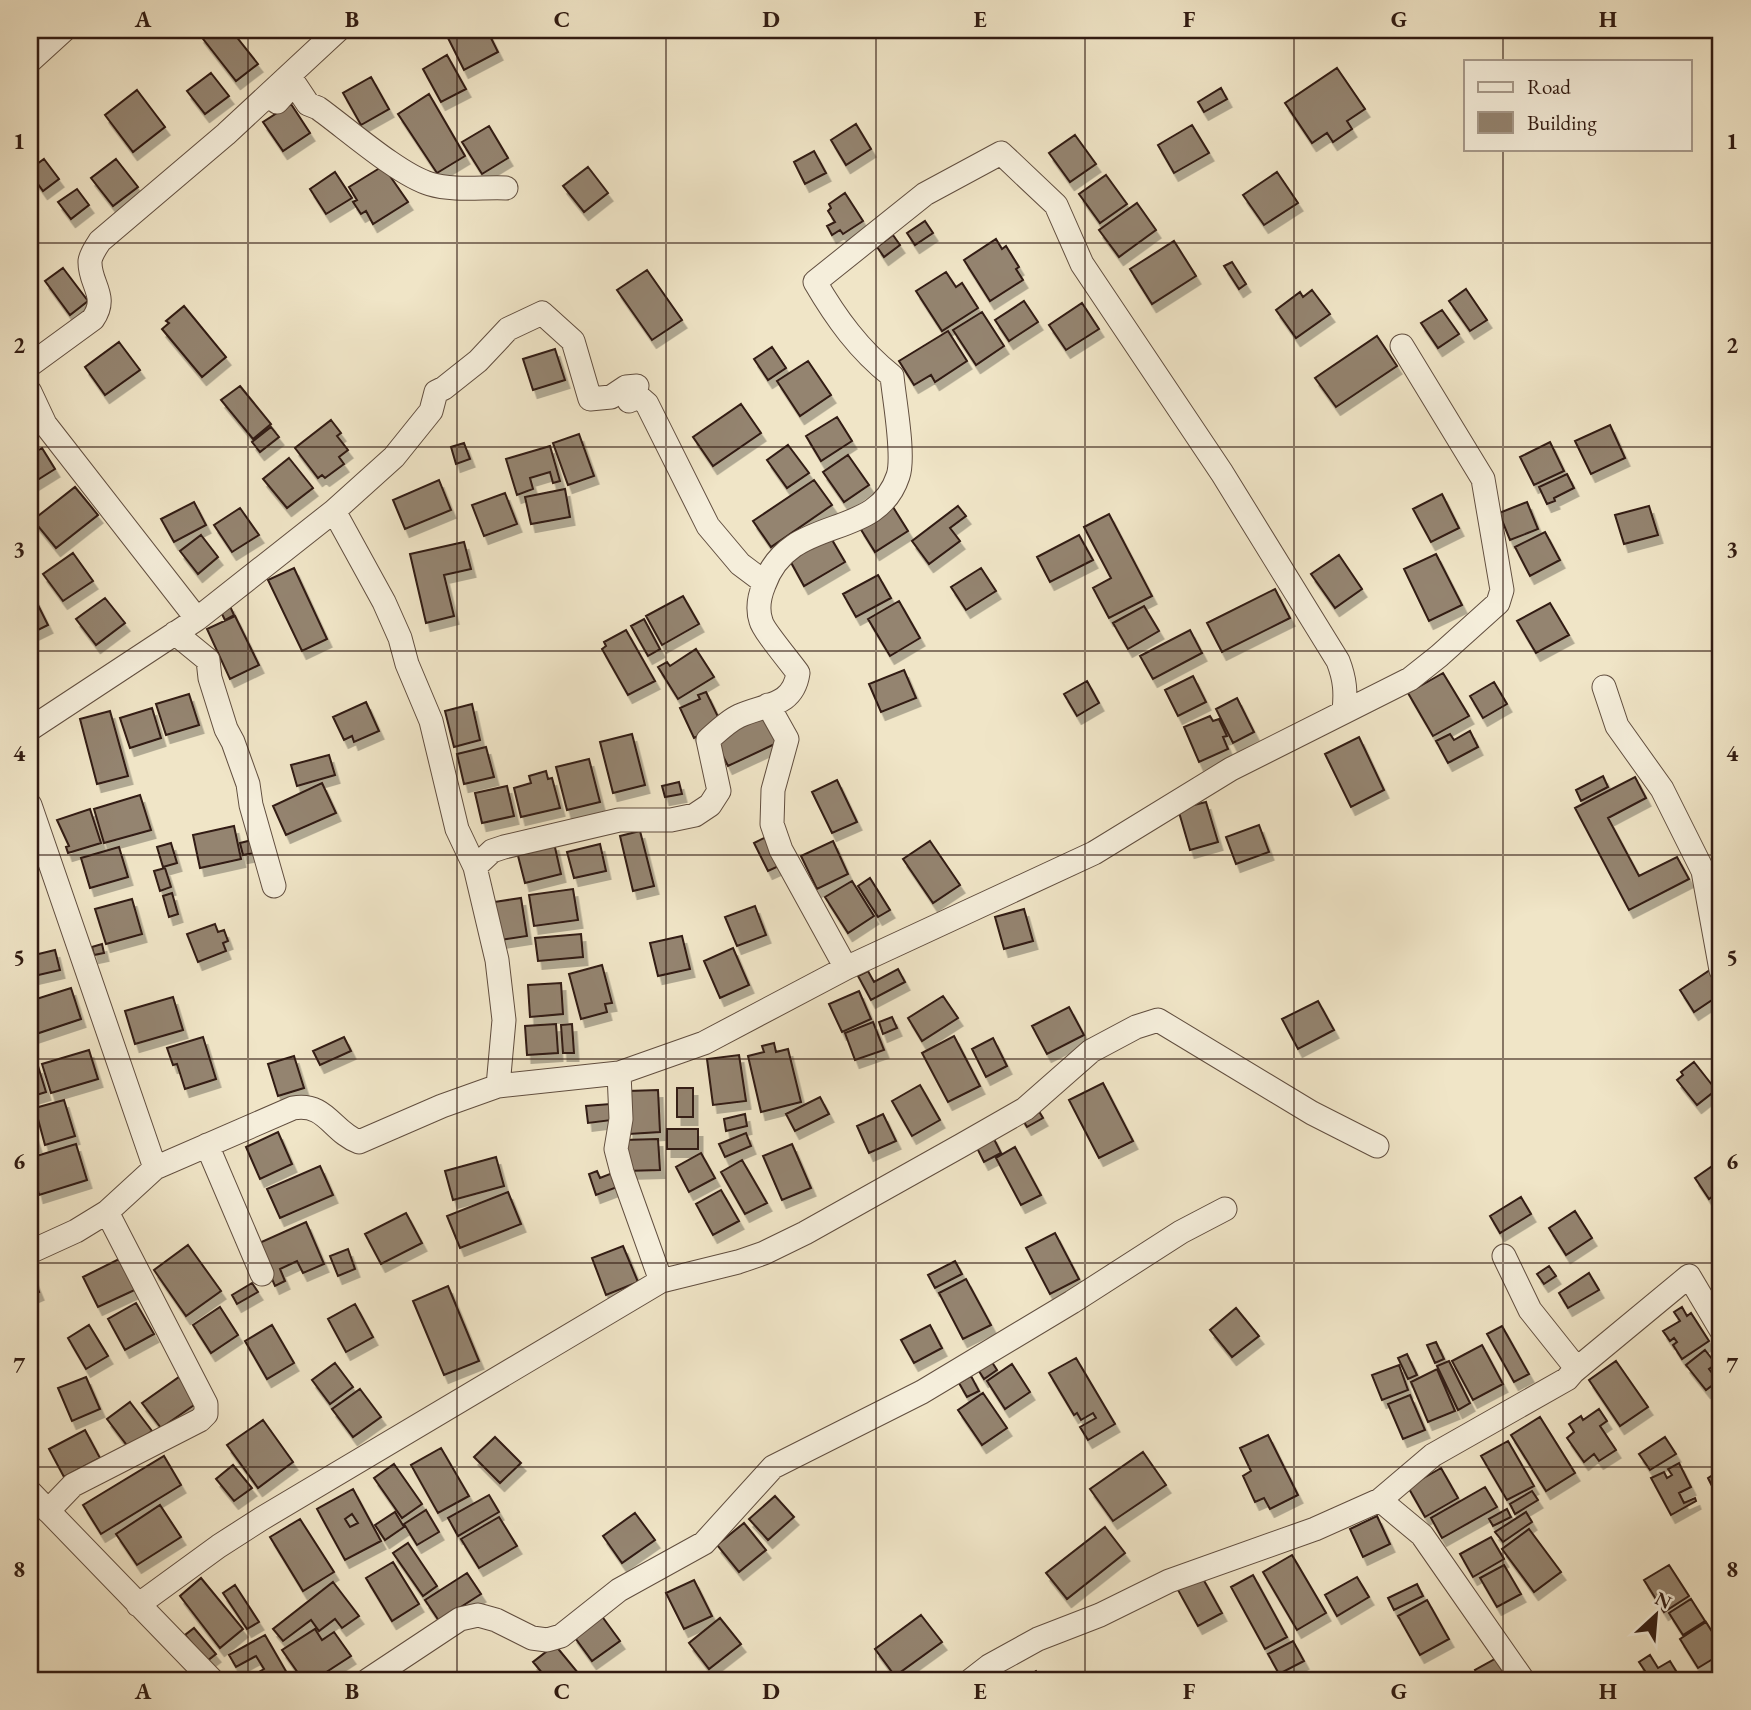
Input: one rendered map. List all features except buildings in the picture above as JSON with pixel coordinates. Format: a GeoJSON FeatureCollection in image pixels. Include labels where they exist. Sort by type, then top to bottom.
{"type":"FeatureCollection","features":[{"type":"Feature","properties":{"kind":"street"},"geometry":{"type":"LineString","coordinates":[[30,61],[64,30]]}},
{"type":"Feature","properties":{"kind":"street"},"geometry":{"type":"LineString","coordinates":[[30,365],[93,319],[100,310],[101,303],[90,263],[100,241],[226,134],[338,30]]}},
{"type":"Feature","properties":{"kind":"street"},"geometry":{"type":"LineString","coordinates":[[226,134],[255,126],[294,83],[308,104],[318,108],[403,170],[430,184],[506,188]]}},
{"type":"Feature","properties":{"kind":"street"},"geometry":{"type":"LineString","coordinates":[[475,867],[492,851],[503,847],[619,820],[671,820],[695,815],[710,805],[719,791],[708,740],[736,717],[783,700],[796,685],[798,673],[761,623],[758,603],[775,563],[791,547],[819,532],[862,518],[877,509],[890,493],[899,474],[892,376],[871,359],[835,316],[815,282],[925,194],[1001,153],[1056,205],[1082,264],[1222,473],[1331,649],[1345,677],[1344,711]]}},
{"type":"Feature","properties":{"kind":"street"},"geometry":{"type":"LineString","coordinates":[[30,729],[197,619],[334,511],[394,457],[431,411],[436,392],[478,361],[508,329],[542,313],[573,341],[590,399],[611,397],[626,387],[637,386],[629,401],[639,397],[647,404],[708,526],[740,564],[765,582]]}},
{"type":"Feature","properties":{"kind":"street"},"geometry":{"type":"LineString","coordinates":[[30,1252],[107,1212],[155,1168],[293,1108],[306,1105],[320,1111],[347,1138],[359,1142],[442,1105],[498,1086],[619,1073],[704,1043],[846,968],[1094,853],[1231,769],[1410,679],[1498,603],[1502,590],[1483,479],[1402,346]]}},
{"type":"Feature","properties":{"kind":"street"},"geometry":{"type":"LineString","coordinates":[[30,392],[37,430],[197,619]]}},
{"type":"Feature","properties":{"kind":"street"},"geometry":{"type":"LineString","coordinates":[[334,511],[384,602],[400,638],[407,664],[431,721],[457,829],[475,867],[497,960],[504,1020],[498,1086]]}},
{"type":"Feature","properties":{"kind":"street"},"geometry":{"type":"LineString","coordinates":[[175,633],[208,660],[210,678],[226,729],[248,784],[251,805],[274,886]]}},
{"type":"Feature","properties":{"kind":"street"},"geometry":{"type":"LineString","coordinates":[[1604,687],[1617,726],[1662,789],[1703,871],[1721,970]]}},
{"type":"Feature","properties":{"kind":"street"},"geometry":{"type":"LineString","coordinates":[[768,705],[787,738],[773,790],[772,824],[781,850],[846,968]]}},
{"type":"Feature","properties":{"kind":"street"},"geometry":{"type":"LineString","coordinates":[[30,805],[155,1168]]}},
{"type":"Feature","properties":{"kind":"street"},"geometry":{"type":"LineString","coordinates":[[138,1605],[261,1519],[661,1281],[738,1262],[805,1233],[1025,1109],[1091,1051],[1136,1027],[1158,1020],[1312,1113],[1377,1146]]}},
{"type":"Feature","properties":{"kind":"street"},"geometry":{"type":"LineString","coordinates":[[619,1073],[621,1119],[616,1149],[661,1281]]}},
{"type":"Feature","properties":{"kind":"street"},"geometry":{"type":"LineString","coordinates":[[207,1145],[262,1274]]}},
{"type":"Feature","properties":{"kind":"street"},"geometry":{"type":"LineString","coordinates":[[368,1680],[460,1619],[478,1615],[496,1620],[532,1638],[547,1640],[561,1636],[619,1590],[704,1543],[773,1467],[922,1392],[1072,1302],[1181,1232],[1225,1209]]}},
{"type":"Feature","properties":{"kind":"street"},"geometry":{"type":"LineString","coordinates":[[48,1511],[73,1485],[206,1415],[206,1404],[107,1212]]}},
{"type":"Feature","properties":{"kind":"street"},"geometry":{"type":"LineString","coordinates":[[1504,1256],[1530,1310],[1573,1364],[1573,1373]]}},
{"type":"Feature","properties":{"kind":"street"},"geometry":{"type":"LineString","coordinates":[[971,1680],[989,1666],[1038,1639],[1100,1615],[1169,1581],[1315,1529],[1380,1500],[1433,1455],[1567,1379],[1689,1276],[1721,1330]]}},
{"type":"Feature","properties":{"kind":"street"},"geometry":{"type":"LineString","coordinates":[[30,1492],[212,1680]]}},
{"type":"Feature","properties":{"kind":"street"},"geometry":{"type":"LineString","coordinates":[[1380,1500],[1410,1522],[1422,1535],[1523,1680]]}}]}
